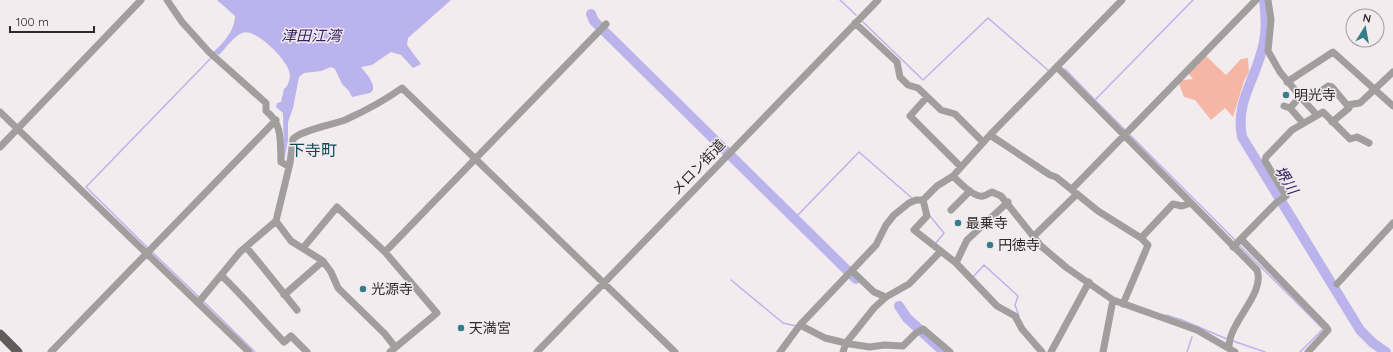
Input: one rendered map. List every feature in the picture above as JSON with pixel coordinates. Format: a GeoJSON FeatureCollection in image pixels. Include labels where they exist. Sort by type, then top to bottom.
{"type":"FeatureCollection","features":[{"type":"Feature","properties":{"kind":"main road"},"geometry":{"type":"LineString","coordinates":[[0,334],[18,352]]}},
{"type":"Feature","properties":{"kind":"street"},"geometry":{"type":"LineString","coordinates":[[0,147],[141,0]]}},
{"type":"Feature","properties":{"kind":"street"},"geometry":{"type":"LineString","coordinates":[[167,0],[182,22],[209,52],[266,103],[266,111],[276,120],[279,130],[281,162],[288,166]]}},
{"type":"Feature","properties":{"kind":"street","name":"メロン街道"},"geometry":{"type":"LineString","coordinates":[[538,352],[878,0]]}},
{"type":"Feature","properties":{"kind":"street"},"geometry":{"type":"LineString","coordinates":[[780,352],[800,325],[876,245],[886,225],[894,215],[909,203],[916,200],[923,200],[934,188],[953,176],[983,142],[1122,0]]}},
{"type":"Feature","properties":{"kind":"street"},"geometry":{"type":"LineString","coordinates":[[1034,236],[1052,220],[1074,191],[1124,136],[1256,0]]}},
{"type":"Feature","properties":{"kind":"street"},"geometry":{"type":"LineString","coordinates":[[1268,0],[1271,20],[1268,51],[1287,82],[1317,115]]}},
{"type":"Feature","properties":{"kind":"street"},"geometry":{"type":"LineString","coordinates":[[855,23],[897,62],[900,77],[908,85],[918,88],[941,110],[955,114],[983,142]]}},
{"type":"Feature","properties":{"kind":"street"},"geometry":{"type":"LineString","coordinates":[[385,252],[606,24]]}},
{"type":"Feature","properties":{"kind":"street"},"geometry":{"type":"LineString","coordinates":[[1287,82],[1333,52],[1393,106]]}},
{"type":"Feature","properties":{"kind":"street"},"geometry":{"type":"LineString","coordinates":[[1057,67],[1191,203],[1237,243],[1327,328],[1328,330],[1308,352]]}},
{"type":"Feature","properties":{"kind":"street"},"geometry":{"type":"LineString","coordinates":[[1303,123],[1287,107],[1328,86],[1332,87],[1344,103],[1350,105],[1360,103],[1393,72]]}},
{"type":"Feature","properties":{"kind":"street"},"geometry":{"type":"LineString","coordinates":[[200,300],[246,247],[276,221],[293,139],[297,135],[346,120],[385,100],[402,88],[675,352]]}},
{"type":"Feature","properties":{"kind":"street"},"geometry":{"type":"LineString","coordinates":[[927,97],[910,116],[961,167]]}},
{"type":"Feature","properties":{"kind":"street"},"geometry":{"type":"LineString","coordinates":[[1332,122],[1349,108],[1350,105]]}},
{"type":"Feature","properties":{"kind":"street"},"geometry":{"type":"LineString","coordinates":[[0,112],[200,300],[249,352]]}},
{"type":"Feature","properties":{"kind":"street"},"geometry":{"type":"LineString","coordinates":[[1237,243],[1276,203],[1286,196],[1265,163],[1266,157],[1292,130],[1323,112],[1350,139],[1357,137],[1369,143]]}},
{"type":"Feature","properties":{"kind":"street"},"geometry":{"type":"LineString","coordinates":[[51,352],[276,120]]}},
{"type":"Feature","properties":{"kind":"street"},"geometry":{"type":"LineString","coordinates":[[990,135],[1074,191],[1098,210],[1141,238],[1148,245],[1123,304]]}},
{"type":"Feature","properties":{"kind":"street"},"geometry":{"type":"LineString","coordinates":[[953,176],[978,196],[992,192],[997,193],[1008,202],[1041,246],[1052,256],[1113,300],[1184,324],[1212,337],[1232,350]]}},
{"type":"Feature","properties":{"kind":"street"},"geometry":{"type":"LineString","coordinates":[[951,210],[970,191]]}},
{"type":"Feature","properties":{"kind":"street"},"geometry":{"type":"LineString","coordinates":[[923,200],[927,216],[914,230],[956,263],[997,306],[1015,316],[1022,329],[1042,352]]}},
{"type":"Feature","properties":{"kind":"street"},"geometry":{"type":"LineString","coordinates":[[956,263],[967,240],[1008,202]]}},
{"type":"Feature","properties":{"kind":"street"},"geometry":{"type":"LineString","coordinates":[[1141,238],[1174,204],[1182,206],[1191,203]]}},
{"type":"Feature","properties":{"kind":"street"},"geometry":{"type":"LineString","coordinates":[[276,221],[291,242],[303,248],[323,262],[331,272],[338,288],[385,334],[392,350],[437,313],[385,252],[337,207],[303,248]]}},
{"type":"Feature","properties":{"kind":"street"},"geometry":{"type":"LineString","coordinates":[[1337,284],[1393,224]]}},
{"type":"Feature","properties":{"kind":"street"},"geometry":{"type":"LineString","coordinates":[[1232,350],[1230,336],[1257,286],[1259,276],[1257,270],[1237,243]]}},
{"type":"Feature","properties":{"kind":"street"},"geometry":{"type":"LineString","coordinates":[[246,247],[297,310]]}},
{"type":"Feature","properties":{"kind":"street"},"geometry":{"type":"LineString","coordinates":[[843,352],[846,343],[874,308],[886,297],[909,284],[941,252]]}},
{"type":"Feature","properties":{"kind":"street"},"geometry":{"type":"LineString","coordinates":[[284,295],[323,262]]}},
{"type":"Feature","properties":{"kind":"street"},"geometry":{"type":"LineString","coordinates":[[850,273],[874,292],[886,297]]}},
{"type":"Feature","properties":{"kind":"street"},"geometry":{"type":"LineString","coordinates":[[222,276],[284,342],[291,336],[307,352]]}},
{"type":"Feature","properties":{"kind":"street"},"geometry":{"type":"LineString","coordinates":[[1051,352],[1088,282]]}},
{"type":"Feature","properties":{"kind":"street"},"geometry":{"type":"LineString","coordinates":[[1103,352],[1113,300]]}},
{"type":"Feature","properties":{"kind":"street"},"geometry":{"type":"LineString","coordinates":[[800,325],[825,338],[870,347],[884,345],[903,346],[916,333],[923,329],[928,331],[950,352]]}},
{"type":"Feature","properties":{"kind":"shaded area"},"geometry":{"type":"Polygon","coordinates":[[[1206,56],[1226,75],[1241,59],[1248,58],[1249,72],[1244,81],[1233,117],[1225,108],[1211,120],[1195,100],[1184,97],[1179,84],[1182,80],[1193,79],[1188,73],[1206,56]]]}},
{"type":"Feature","properties":{"kind":"water","name":"津田江湾"},"geometry":{"type":"Polygon","coordinates":[[[217,0],[451,0],[408,38],[407,45],[421,64],[413,68],[401,55],[391,52],[372,65],[361,67],[373,85],[373,90],[370,93],[352,97],[349,91],[342,84],[335,69],[331,67],[321,71],[304,73],[299,77],[293,108],[288,122],[288,140],[284,162],[283,113],[276,107],[277,103],[281,102],[290,73],[282,59],[269,45],[262,39],[248,32],[242,33],[236,37],[219,55],[213,52],[228,36],[233,26],[235,16],[217,0]]]}},
{"type":"Feature","properties":{"kind":"waterway"},"geometry":{"type":"LineString","coordinates":[[840,0],[856,15]]}},
{"type":"Feature","properties":{"kind":"waterway"},"geometry":{"type":"LineString","coordinates":[[1126,131],[1095,100],[1193,0]]}},
{"type":"Feature","properties":{"kind":"waterway","name":"堺川"},"geometry":{"type":"LineString","coordinates":[[1264,0],[1266,23],[1265,35],[1260,58],[1247,90],[1241,112],[1242,137],[1360,330],[1373,343],[1386,352]]}},
{"type":"Feature","properties":{"kind":"waterway"},"geometry":{"type":"LineString","coordinates":[[591,14],[594,21],[856,279]]}},
{"type":"Feature","properties":{"kind":"waterway"},"geometry":{"type":"LineString","coordinates":[[863,22],[923,80],[988,18],[1049,71]]}},
{"type":"Feature","properties":{"kind":"waterway"},"geometry":{"type":"LineString","coordinates":[[148,248],[86,187],[211,58]]}},
{"type":"Feature","properties":{"kind":"waterway"},"geometry":{"type":"LineString","coordinates":[[1065,69],[1095,100]]}},
{"type":"Feature","properties":{"kind":"waterway"},"geometry":{"type":"LineString","coordinates":[[1130,135],[1236,241]]}},
{"type":"Feature","properties":{"kind":"waterway"},"geometry":{"type":"LineString","coordinates":[[794,219],[859,152],[913,199]]}},
{"type":"Feature","properties":{"kind":"waterway"},"geometry":{"type":"LineString","coordinates":[[930,216],[944,233],[935,244]]}},
{"type":"Feature","properties":{"kind":"waterway"},"geometry":{"type":"LineString","coordinates":[[1238,244],[1323,329],[1300,352]]}},
{"type":"Feature","properties":{"kind":"waterway"},"geometry":{"type":"LineString","coordinates":[[152,252],[200,298]]}},
{"type":"Feature","properties":{"kind":"waterway"},"geometry":{"type":"LineString","coordinates":[[973,277],[984,265],[1018,296],[1015,305],[1019,316]]}},
{"type":"Feature","properties":{"kind":"waterway"},"geometry":{"type":"LineString","coordinates":[[731,280],[783,323],[796,326]]}},
{"type":"Feature","properties":{"kind":"waterway"},"geometry":{"type":"LineString","coordinates":[[202,300],[255,352]]}},
{"type":"Feature","properties":{"kind":"waterway"},"geometry":{"type":"LineString","coordinates":[[899,306],[907,318],[944,352]]}},
{"type":"Feature","properties":{"kind":"waterway"},"geometry":{"type":"LineString","coordinates":[[1166,315],[1182,320],[1227,339]]}},
{"type":"Feature","properties":{"kind":"waterway"},"geometry":{"type":"LineString","coordinates":[[1187,352],[1192,337]]}},
{"type":"Feature","properties":{"kind":"waterway"},"geometry":{"type":"LineString","coordinates":[[1233,341],[1265,352]]}},
{"type":"Feature","properties":{"kind":"place","name":"明光寺"},"geometry":{"type":"Point","coordinates":[1286,95]}},
{"type":"Feature","properties":{"kind":"place","name":"最乗寺"},"geometry":{"type":"Point","coordinates":[958,223]}},
{"type":"Feature","properties":{"kind":"place","name":"円徳寺"},"geometry":{"type":"Point","coordinates":[990,245]}},
{"type":"Feature","properties":{"kind":"place","name":"光源寺"},"geometry":{"type":"Point","coordinates":[363,289]}},
{"type":"Feature","properties":{"kind":"place","name":"天満宮"},"geometry":{"type":"Point","coordinates":[461,328]}},
{"type":"Feature","properties":{"kind":"district","name":"下寺町"},"geometry":{"type":"Point","coordinates":[313,150]}}]}
